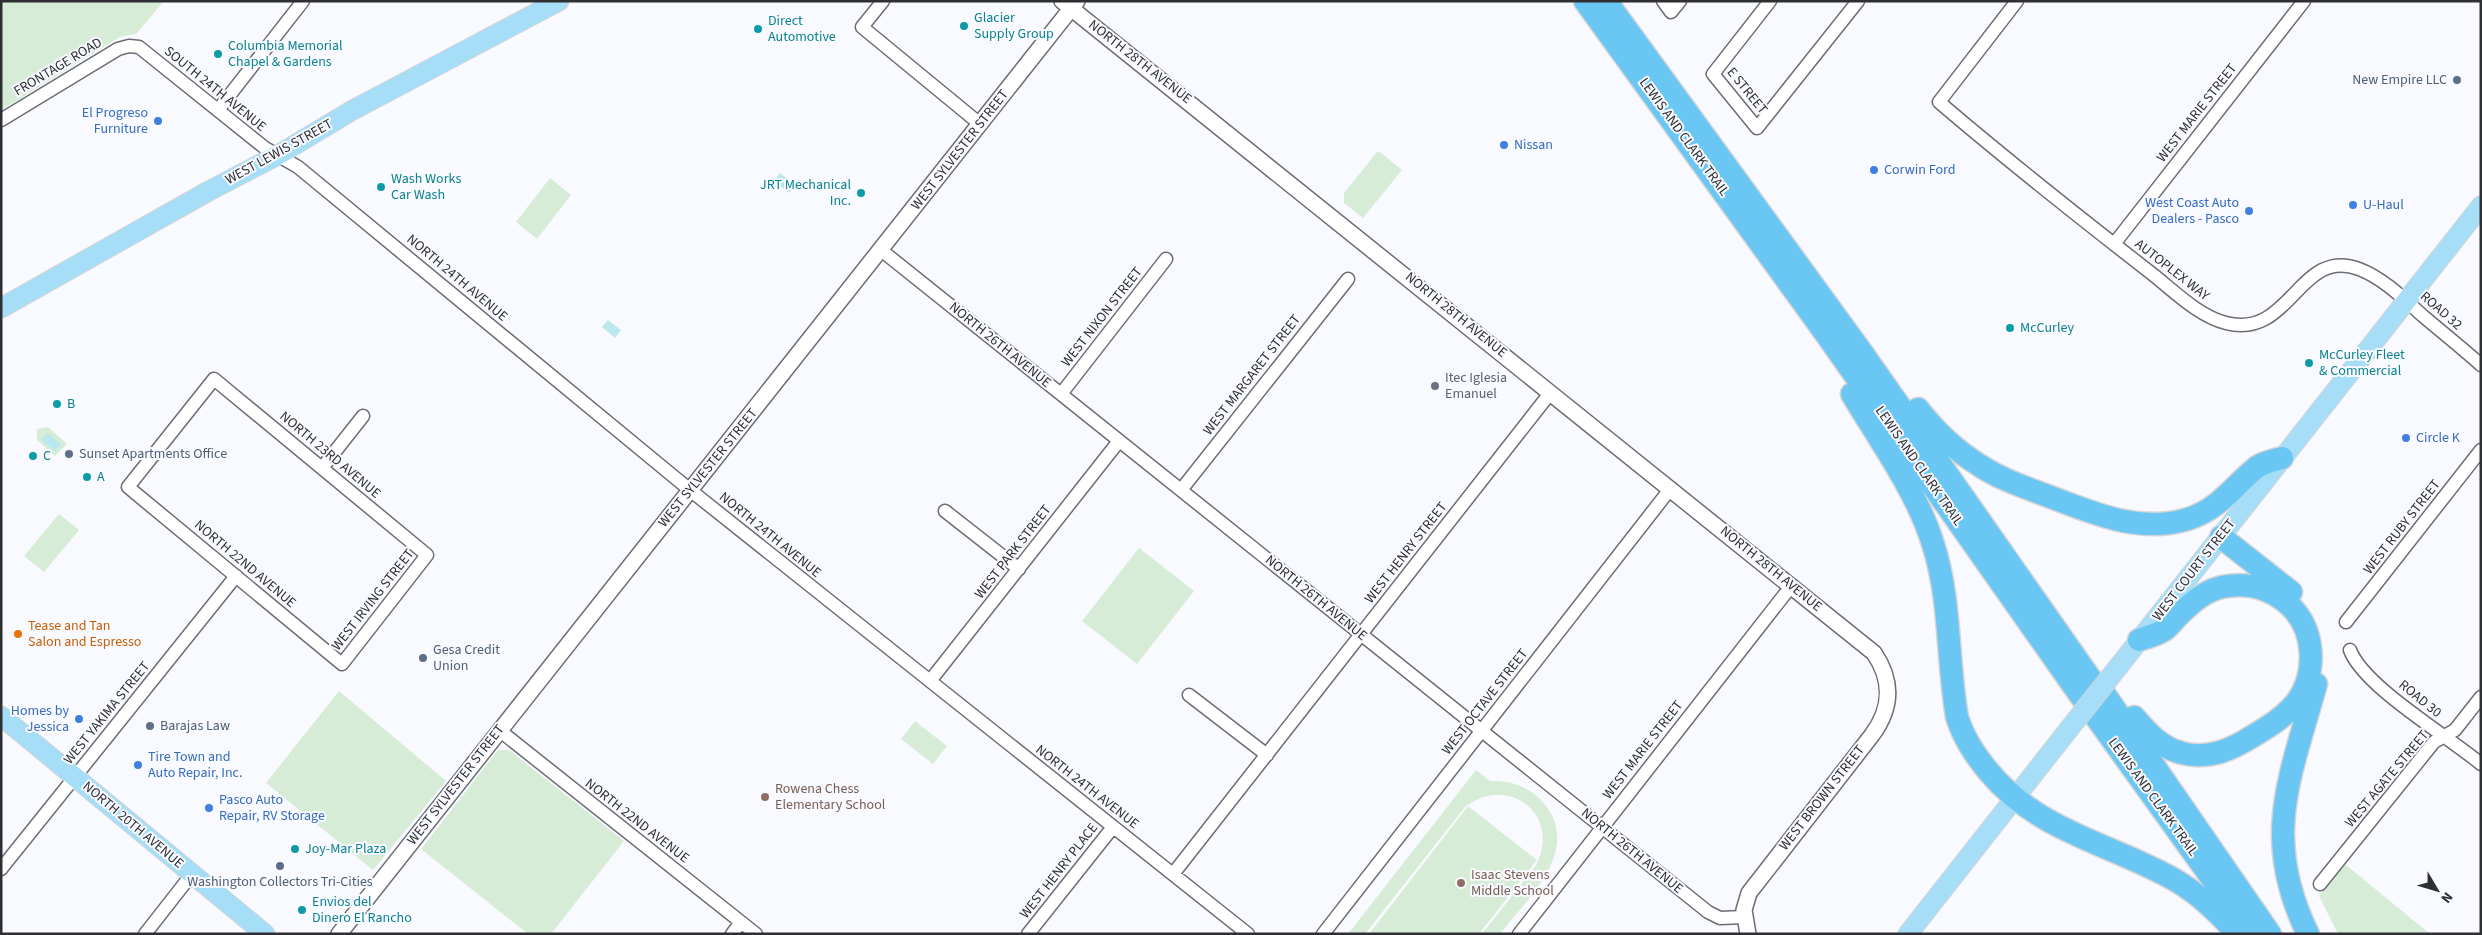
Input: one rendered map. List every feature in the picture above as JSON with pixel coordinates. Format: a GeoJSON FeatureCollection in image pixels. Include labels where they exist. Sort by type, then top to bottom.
{"type":"FeatureCollection","features":[{"type":"Feature","properties":{"kind":"highway","name":"LEWIS AND CLARK TRAIL"},"geometry":{"type":"LineString","coordinates":[[1584,1],[1826,334],[2083,700],[2252,934]]}},
{"type":"Feature","properties":{"kind":"highway","name":"LEWIS AND CLARK TRAIL"},"geometry":{"type":"LineString","coordinates":[[1606,1],[1863,354],[2092,680],[2105,695],[2270,934]]}},
{"type":"Feature","properties":{"kind":"highway"},"geometry":{"type":"LineString","coordinates":[[1826,334],[1832,359],[1916,503],[1934,544],[1942,584],[1954,704],[1961,730],[1974,754],[2014,799],[2059,828],[2174,880],[2204,900],[2238,934]]}},
{"type":"Feature","properties":{"kind":"highway"},"geometry":{"type":"LineString","coordinates":[[1863,354],[1893,377],[1943,438],[1978,465],[2016,484],[2120,521],[2163,524],[2189,519],[2214,507],[2258,466],[2282,458]]}},
{"type":"Feature","properties":{"kind":"highway"},"geometry":{"type":"LineString","coordinates":[[2221,536],[2299,599],[2313,618],[2321,640],[2321,664],[2287,783],[2282,826],[2286,875],[2308,934]]}},
{"type":"Feature","properties":{"kind":"highway"},"geometry":{"type":"LineString","coordinates":[[2105,695],[2124,704],[2152,737],[2162,744],[2181,753],[2204,756],[2237,746],[2280,718],[2296,702],[2302,692],[2311,667],[2310,641],[2299,616],[2281,598],[2253,586],[2226,586],[2215,589],[2192,603],[2164,630],[2139,640]]}},
{"type":"Feature","properties":{"kind":"main road","name":"WEST LEWIS STREET"},"geometry":{"type":"LineString","coordinates":[[1,308],[207,192],[278,155],[351,111],[559,1]]}},
{"type":"Feature","properties":{"kind":"main road","name":"WEST COURT STREET"},"geometry":{"type":"LineString","coordinates":[[1908,934],[2481,206]]}},
{"type":"Feature","properties":{"kind":"main road","name":"NORTH 20TH AVENUE"},"geometry":{"type":"LineString","coordinates":[[1,716],[265,934]]}},
{"type":"Feature","properties":{"kind":"street"},"geometry":{"type":"LineString","coordinates":[[883,1],[862,27],[980,124]]}},
{"type":"Feature","properties":{"kind":"street"},"geometry":{"type":"LineString","coordinates":[[1663,1],[1671,12],[1680,1]]}},
{"type":"Feature","properties":{"kind":"street","name":"E STREET"},"geometry":{"type":"LineString","coordinates":[[1770,1],[1713,74],[1757,128],[1858,1]]}},
{"type":"Feature","properties":{"kind":"street","name":"AUTOPLEX WAY"},"geometry":{"type":"LineString","coordinates":[[2018,1],[1939,102],[2114,244],[2208,316],[2228,324],[2241,326],[2266,319],[2282,308],[2311,276],[2332,267],[2360,269],[2377,278],[2406,300]]}},
{"type":"Feature","properties":{"kind":"street","name":"WEST MARIE STREET"},"geometry":{"type":"LineString","coordinates":[[2114,244],[2304,1]]}},
{"type":"Feature","properties":{"kind":"street"},"geometry":{"type":"LineString","coordinates":[[218,110],[301,2]]}},
{"type":"Feature","properties":{"kind":"street","name":"WEST SYLVESTER STREET"},"geometry":{"type":"LineString","coordinates":[[339,934],[881,250],[980,124],[1070,4]]}},
{"type":"Feature","properties":{"kind":"street","name":"NORTH 28TH AVENUE"},"geometry":{"type":"LineString","coordinates":[[1070,4],[1870,649],[1887,676]]}},
{"type":"Feature","properties":{"kind":"street","name":"SOUTH 24TH AVENUE"},"geometry":{"type":"LineString","coordinates":[[133,46],[144,50],[265,148],[278,155]]}},
{"type":"Feature","properties":{"kind":"street","name":"FRONTAGE ROAD"},"geometry":{"type":"LineString","coordinates":[[1,120],[118,48],[133,46]]}},
{"type":"Feature","properties":{"kind":"street","name":"NORTH 24TH AVENUE"},"geometry":{"type":"LineString","coordinates":[[278,155],[298,166],[690,490],[1248,934]]}},
{"type":"Feature","properties":{"kind":"street","name":"NORTH 26TH AVENUE"},"geometry":{"type":"LineString","coordinates":[[881,250],[1712,914],[1720,918],[1744,917]]}},
{"type":"Feature","properties":{"kind":"street","name":"WEST NIXON STREET"},"geometry":{"type":"LineString","coordinates":[[1060,394],[1166,260]]}},
{"type":"Feature","properties":{"kind":"street","name":"WEST MARGARET STREET"},"geometry":{"type":"LineString","coordinates":[[1181,490],[1348,279]]}},
{"type":"Feature","properties":{"kind":"street","name":"ROAD 32"},"geometry":{"type":"LineString","coordinates":[[2406,300],[2481,365]]}},
{"type":"Feature","properties":{"kind":"street","name":"NORTH 23RD AVENUE"},"geometry":{"type":"LineString","coordinates":[[128,487],[214,379],[427,555]]}},
{"type":"Feature","properties":{"kind":"street","name":"WEST HENRY STREET"},"geometry":{"type":"LineString","coordinates":[[1173,874],[1551,392]]}},
{"type":"Feature","properties":{"kind":"street"},"geometry":{"type":"LineString","coordinates":[[322,468],[363,416]]}},
{"type":"Feature","properties":{"kind":"street","name":"WEST PARK STREET"},"geometry":{"type":"LineString","coordinates":[[930,681],[1119,441]]}},
{"type":"Feature","properties":{"kind":"street","name":"WEST RUBY STREET"},"geometry":{"type":"LineString","coordinates":[[2346,622],[2481,450]]}},
{"type":"Feature","properties":{"kind":"street","name":"NORTH 22ND AVENUE"},"geometry":{"type":"LineString","coordinates":[[128,487],[342,664]]}},
{"type":"Feature","properties":{"kind":"street","name":"WEST OCTAVE STREET"},"geometry":{"type":"LineString","coordinates":[[1323,934],[1671,488]]}},
{"type":"Feature","properties":{"kind":"street"},"geometry":{"type":"LineString","coordinates":[[945,511],[1019,569]]}},
{"type":"Feature","properties":{"kind":"street","name":"WEST IRVING STREET"},"geometry":{"type":"LineString","coordinates":[[342,664],[427,555]]}},
{"type":"Feature","properties":{"kind":"street","name":"WEST YAKIMA STREET"},"geometry":{"type":"LineString","coordinates":[[1,869],[236,576]]}},
{"type":"Feature","properties":{"kind":"street","name":"WEST MARIE STREET"},"geometry":{"type":"LineString","coordinates":[[1519,934],[1792,585]]}},
{"type":"Feature","properties":{"kind":"street","name":"ROAD 30"},"geometry":{"type":"LineString","coordinates":[[2350,650],[2353,659],[2368,675],[2434,730],[2481,764]]}},
{"type":"Feature","properties":{"kind":"street","name":"WEST BROWN STREET"},"geometry":{"type":"LineString","coordinates":[[1744,917],[1746,901],[1754,885],[1880,724],[1888,701],[1887,676]]}},
{"type":"Feature","properties":{"kind":"street"},"geometry":{"type":"LineString","coordinates":[[1189,695],[1266,755]]}},
{"type":"Feature","properties":{"kind":"street","name":"WEST AGATE STREET"},"geometry":{"type":"LineString","coordinates":[[2320,884],[2434,742],[2455,730],[2481,697]]}},
{"type":"Feature","properties":{"kind":"street","name":"NORTH 22ND AVENUE"},"geometry":{"type":"LineString","coordinates":[[499,730],[756,934]]}},
{"type":"Feature","properties":{"kind":"street","name":"WEST HENRY PLACE"},"geometry":{"type":"LineString","coordinates":[[1028,934],[1113,826]]}},
{"type":"Feature","properties":{"kind":"street"},"geometry":{"type":"LineString","coordinates":[[145,934],[192,874]]}},
{"type":"Feature","properties":{"kind":"street"},"geometry":{"type":"LineString","coordinates":[[1744,917],[1748,934]]}},
{"type":"Feature","properties":{"kind":"street"},"geometry":{"type":"LineString","coordinates":[[732,934],[741,922]]}},
{"type":"Feature","properties":{"kind":"green space"},"geometry":{"type":"Polygon","coordinates":[[[1,1],[164,1],[136,34],[120,37],[1,110],[1,1]]]}},
{"type":"Feature","properties":{"kind":"green space"},"geometry":{"type":"Polygon","coordinates":[[[1377,152],[1380,152],[1402,170],[1363,218],[1344,203],[1344,193],[1377,152]]]}},
{"type":"Feature","properties":{"kind":"green space"},"geometry":{"type":"Polygon","coordinates":[[[550,178],[571,195],[537,239],[516,222],[550,178]]]}},
{"type":"Feature","properties":{"kind":"green space"},"geometry":{"type":"Polygon","coordinates":[[[48,427],[67,444],[55,456],[37,440],[37,429],[48,427]]]}},
{"type":"Feature","properties":{"kind":"green space"},"geometry":{"type":"Polygon","coordinates":[[[59,514],[79,530],[44,572],[24,556],[59,514]]]}},
{"type":"Feature","properties":{"kind":"green space"},"geometry":{"type":"Polygon","coordinates":[[[1139,548],[1194,591],[1137,664],[1082,621],[1139,548]]]}},
{"type":"Feature","properties":{"kind":"green space"},"geometry":{"type":"Polygon","coordinates":[[[339,691],[446,781],[373,870],[266,783],[339,691]]]}},
{"type":"Feature","properties":{"kind":"green space"},"geometry":{"type":"Polygon","coordinates":[[[915,721],[947,746],[933,764],[901,739],[915,721]]]}},
{"type":"Feature","properties":{"kind":"green space"},"geometry":{"type":"Polygon","coordinates":[[[498,750],[509,750],[624,841],[551,934],[528,934],[421,849],[498,750]]]}},
{"type":"Feature","properties":{"kind":"green space"},"geometry":{"type":"Polygon","coordinates":[[[1476,770],[1490,781],[1512,783],[1531,791],[1542,801],[1553,819],[1557,836],[1555,854],[1548,871],[1525,904],[1500,934],[1482,934],[1536,865],[1542,847],[1542,830],[1536,816],[1526,804],[1513,797],[1498,795],[1481,798],[1465,807],[1365,934],[1348,934],[1476,770]]]}},
{"type":"Feature","properties":{"kind":"green space"},"geometry":{"type":"Polygon","coordinates":[[[1468,806],[1537,860],[1479,934],[1369,934],[1468,806]]]}},
{"type":"Feature","properties":{"kind":"green space"},"geometry":{"type":"Polygon","coordinates":[[[2345,864],[2430,934],[2338,934],[2319,896],[2345,864]]]}},
{"type":"Feature","properties":{"kind":"water"},"geometry":{"type":"Polygon","coordinates":[[[780,173],[795,185],[789,193],[774,181],[780,173]]]}},
{"type":"Feature","properties":{"kind":"water"},"geometry":{"type":"Polygon","coordinates":[[[608,320],[621,330],[615,338],[602,327],[608,320]]]}},
{"type":"Feature","properties":{"kind":"water"},"geometry":{"type":"Polygon","coordinates":[[[47,433],[61,444],[55,451],[41,440],[47,433]]]}},
{"type":"Feature","properties":{"kind":"place","name":"Glacier Supply Group"},"geometry":{"type":"Point","coordinates":[964,26]}},
{"type":"Feature","properties":{"kind":"place","name":"Direct Automotive"},"geometry":{"type":"Point","coordinates":[758,29]}},
{"type":"Feature","properties":{"kind":"place","name":"Columbia Memorial Chapel & Gardens"},"geometry":{"type":"Point","coordinates":[218,54]}},
{"type":"Feature","properties":{"kind":"place","name":"New Empire LLC"},"geometry":{"type":"Point","coordinates":[2457,80]}},
{"type":"Feature","properties":{"kind":"place","name":"El Progreso Furniture"},"geometry":{"type":"Point","coordinates":[158,121]}},
{"type":"Feature","properties":{"kind":"place","name":"Nissan"},"geometry":{"type":"Point","coordinates":[1504,145]}},
{"type":"Feature","properties":{"kind":"place","name":"Corwin Ford"},"geometry":{"type":"Point","coordinates":[1874,170]}},
{"type":"Feature","properties":{"kind":"place","name":"Wash Works Car Wash"},"geometry":{"type":"Point","coordinates":[381,187]}},
{"type":"Feature","properties":{"kind":"place","name":"JRT Mechanical Inc."},"geometry":{"type":"Point","coordinates":[861,193]}},
{"type":"Feature","properties":{"kind":"place","name":"U-Haul"},"geometry":{"type":"Point","coordinates":[2353,205]}},
{"type":"Feature","properties":{"kind":"place","name":"West Coast Auto Dealers - Pasco"},"geometry":{"type":"Point","coordinates":[2249,211]}},
{"type":"Feature","properties":{"kind":"place","name":"McCurley"},"geometry":{"type":"Point","coordinates":[2010,328]}},
{"type":"Feature","properties":{"kind":"place","name":"McCurley Fleet & Commercial"},"geometry":{"type":"Point","coordinates":[2309,363]}},
{"type":"Feature","properties":{"kind":"place","name":"Itec Iglesia Emanuel"},"geometry":{"type":"Point","coordinates":[1435,386]}},
{"type":"Feature","properties":{"kind":"place","name":"B"},"geometry":{"type":"Point","coordinates":[57,404]}},
{"type":"Feature","properties":{"kind":"place","name":"Circle K"},"geometry":{"type":"Point","coordinates":[2406,438]}},
{"type":"Feature","properties":{"kind":"place","name":"Sunset Apartments Office"},"geometry":{"type":"Point","coordinates":[69,454]}},
{"type":"Feature","properties":{"kind":"place","name":"C"},"geometry":{"type":"Point","coordinates":[33,456]}},
{"type":"Feature","properties":{"kind":"place","name":"A"},"geometry":{"type":"Point","coordinates":[87,477]}},
{"type":"Feature","properties":{"kind":"place","name":"Tease and Tan Salon and Espresso"},"geometry":{"type":"Point","coordinates":[18,634]}},
{"type":"Feature","properties":{"kind":"place","name":"Gesa Credit Union"},"geometry":{"type":"Point","coordinates":[423,658]}},
{"type":"Feature","properties":{"kind":"place","name":"Homes by Jessica"},"geometry":{"type":"Point","coordinates":[79,719]}},
{"type":"Feature","properties":{"kind":"place","name":"Barajas Law"},"geometry":{"type":"Point","coordinates":[150,726]}},
{"type":"Feature","properties":{"kind":"place","name":"Tire Town and Auto Repair, Inc."},"geometry":{"type":"Point","coordinates":[138,765]}},
{"type":"Feature","properties":{"kind":"place","name":"Rowena Chess Elementary School"},"geometry":{"type":"Point","coordinates":[765,797]}},
{"type":"Feature","properties":{"kind":"place","name":"Pasco Auto Repair, RV Storage"},"geometry":{"type":"Point","coordinates":[209,808]}},
{"type":"Feature","properties":{"kind":"place","name":"Joy-Mar Plaza"},"geometry":{"type":"Point","coordinates":[295,849]}},
{"type":"Feature","properties":{"kind":"place","name":"Washington Collectors Tri-Cities"},"geometry":{"type":"Point","coordinates":[280,866]}},
{"type":"Feature","properties":{"kind":"place","name":"Isaac Stevens Middle School"},"geometry":{"type":"Point","coordinates":[1461,883]}},
{"type":"Feature","properties":{"kind":"place","name":"Envios del Dinero El Rancho"},"geometry":{"type":"Point","coordinates":[302,910]}}]}
